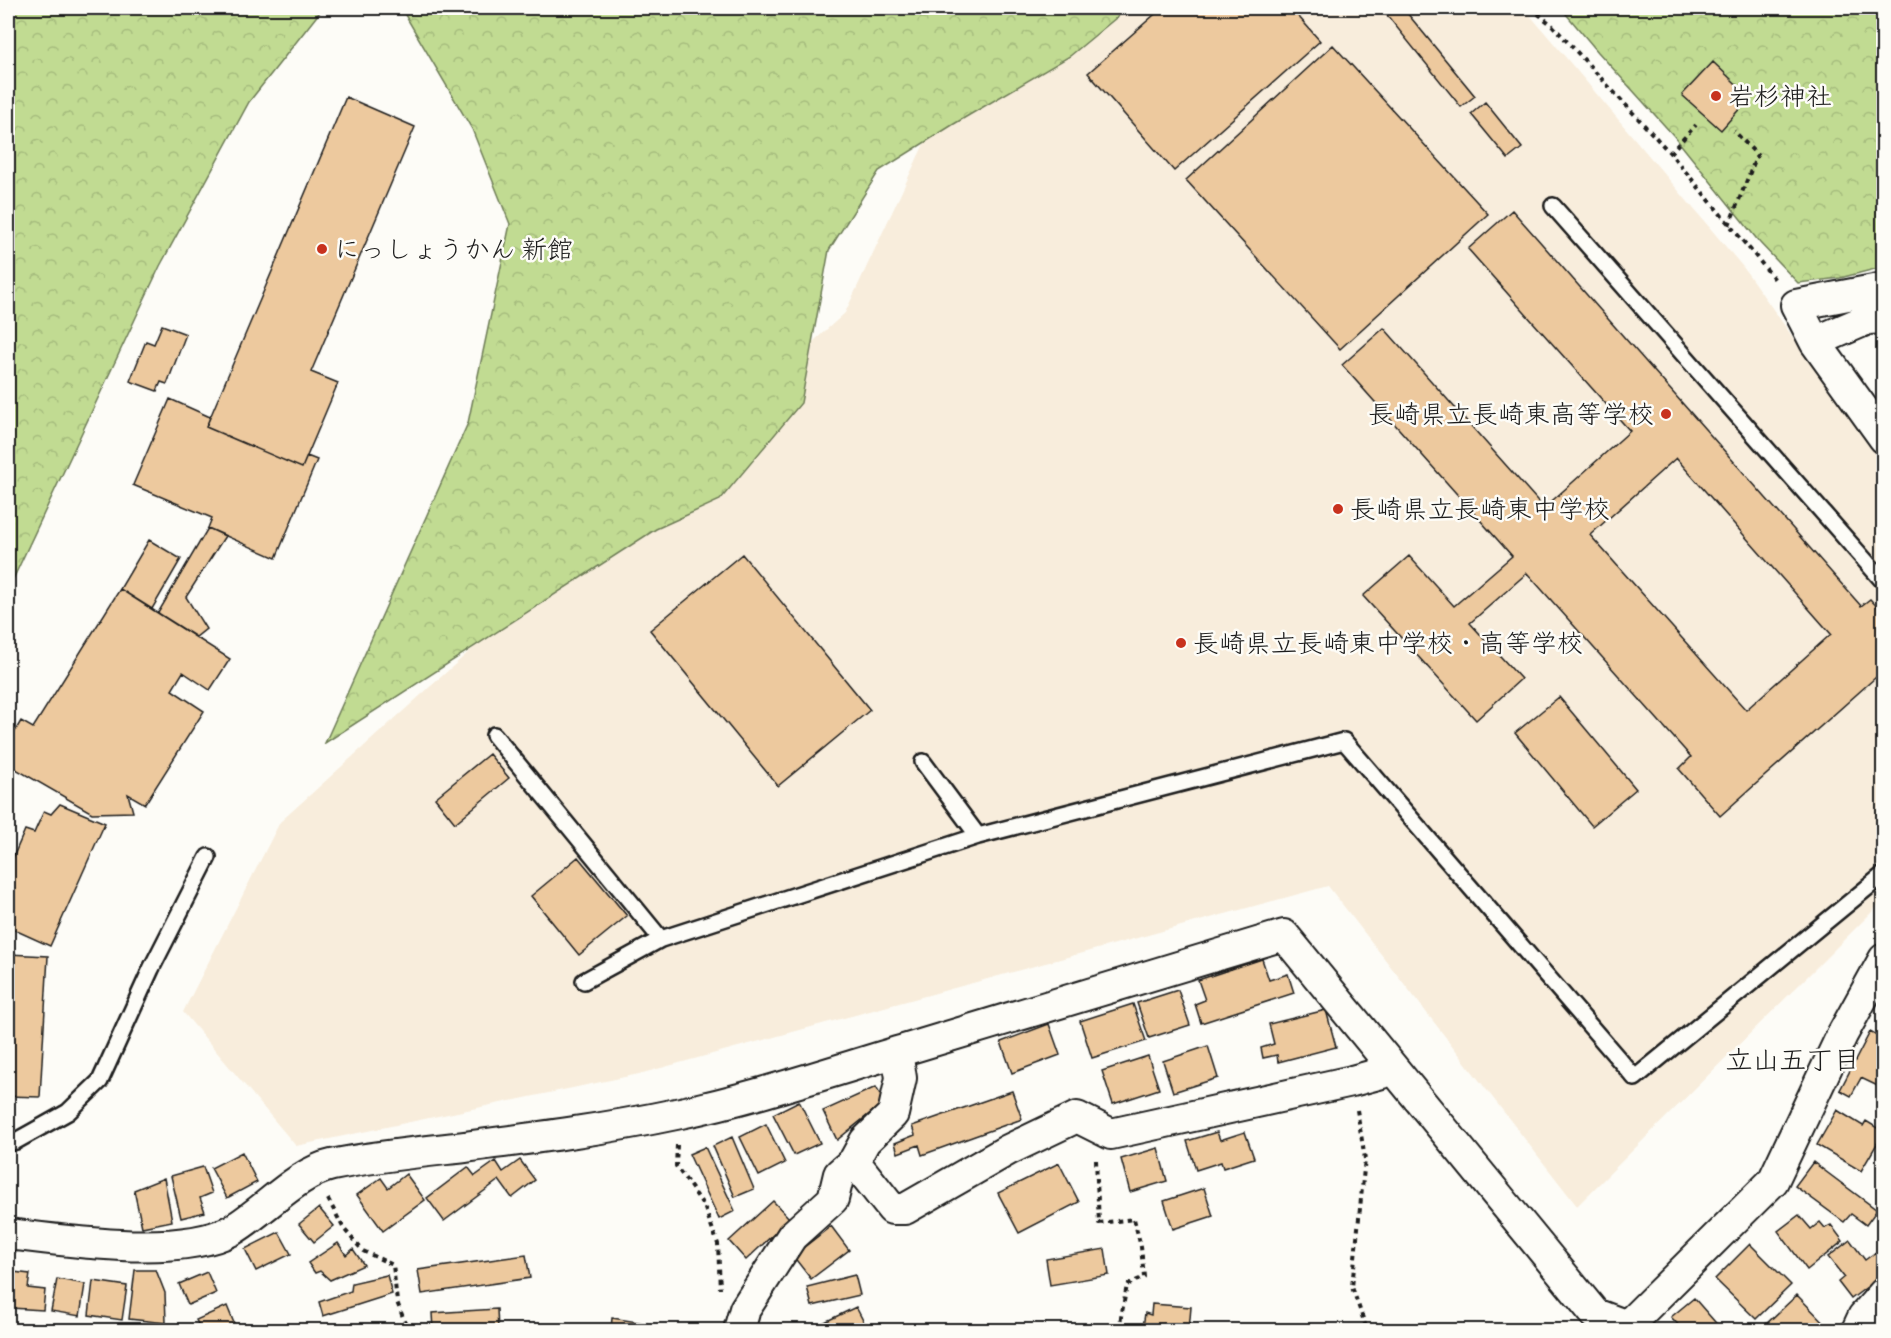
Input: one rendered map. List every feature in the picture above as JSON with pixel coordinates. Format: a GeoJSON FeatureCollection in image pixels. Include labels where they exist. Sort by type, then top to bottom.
{"type":"FeatureCollection","features":[{"type":"Feature","properties":{"kind":"street"},"geometry":{"type":"LineString","coordinates":[[1884,288],[1796,305],[1815,342],[1884,438]]}},
{"type":"Feature","properties":{"kind":"street"},"geometry":{"type":"LineString","coordinates":[[1815,342],[1868,319],[1884,318]]}},
{"type":"Feature","properties":{"kind":"street"},"geometry":{"type":"LineString","coordinates":[[8,1234],[123,1245],[160,1245],[197,1241],[232,1230],[311,1173],[326,1166],[355,1160],[482,1145],[678,1114],[786,1087],[1284,935],[1595,1314],[1627,1326],[1773,1181],[1842,1035],[1884,959]]}},
{"type":"Feature","properties":{"kind":"street"},"geometry":{"type":"LineString","coordinates":[[739,1330],[746,1309],[792,1236],[833,1198],[839,1174],[854,1161],[866,1141],[893,1114],[901,1078],[897,1052]]}},
{"type":"Feature","properties":{"kind":"street"},"geometry":{"type":"LineString","coordinates":[[854,1161],[892,1209],[905,1209],[1008,1150],[1077,1118],[1111,1134],[1393,1070]]}},
{"type":"Feature","properties":{"kind":"street"},"geometry":{"type":"LineString","coordinates":[[1857,1330],[1863,1317],[1884,1293]]}},
{"type":"Feature","properties":{"kind":"lane"},"geometry":{"type":"LineString","coordinates":[[1553,206],[1884,582]]}},
{"type":"Feature","properties":{"kind":"lane"},"geometry":{"type":"LineString","coordinates":[[494,735],[661,939]]}},
{"type":"Feature","properties":{"kind":"lane"},"geometry":{"type":"LineString","coordinates":[[584,981],[661,939],[978,836],[1344,741],[1635,1078],[1884,874]]}},
{"type":"Feature","properties":{"kind":"lane"},"geometry":{"type":"LineString","coordinates":[[923,762],[978,836]]}},
{"type":"Feature","properties":{"kind":"lane"},"geometry":{"type":"LineString","coordinates":[[8,1143],[16,1141],[68,1112],[100,1081],[151,969],[208,857]]}},
{"type":"Feature","properties":{"kind":"path"},"geometry":{"type":"LineString","coordinates":[[1532,8],[1552,25],[1670,153],[1796,305]]}},
{"type":"Feature","properties":{"kind":"path"},"geometry":{"type":"LineString","coordinates":[[1670,153],[1696,125]]}},
{"type":"Feature","properties":{"kind":"path"},"geometry":{"type":"LineString","coordinates":[[1729,225],[1757,155],[1734,131]]}},
{"type":"Feature","properties":{"kind":"path"},"geometry":{"type":"LineString","coordinates":[[1352,1081],[1365,1159],[1352,1287],[1367,1330]]}},
{"type":"Feature","properties":{"kind":"path"},"geometry":{"type":"LineString","coordinates":[[678,1114],[676,1166],[704,1206],[718,1244],[720,1295]]}},
{"type":"Feature","properties":{"kind":"path"},"geometry":{"type":"LineString","coordinates":[[1094,1125],[1100,1223],[1134,1219],[1141,1247],[1144,1278],[1127,1285],[1120,1323],[1121,1330]]}},
{"type":"Feature","properties":{"kind":"path"},"geometry":{"type":"LineString","coordinates":[[292,1187],[301,1203],[327,1197],[344,1229],[363,1251],[393,1265],[397,1302],[408,1330]]}},
{"type":"Feature","properties":{"kind":"shaded area","name":"長崎県立長崎東中学校・高等学校"},"geometry":{"type":"Polygon","coordinates":[[[1099,8],[1520,8],[1529,14],[1743,267],[1883,464],[1883,898],[1875,909],[1577,1206],[1328,886],[639,1074],[296,1146],[183,1012],[280,822],[845,313],[937,116],[1099,8]]]}},
{"type":"Feature","properties":{"kind":"green space"},"geometry":{"type":"Polygon","coordinates":[[[8,8],[323,8],[249,102],[160,266],[8,590],[8,8]]]}},
{"type":"Feature","properties":{"kind":"green space"},"geometry":{"type":"Polygon","coordinates":[[[401,8],[1128,8],[1070,56],[879,171],[829,250],[801,403],[720,500],[656,529],[325,743],[468,423],[510,224],[472,129],[401,8]]]}},
{"type":"Feature","properties":{"kind":"green space"},"geometry":{"type":"Polygon","coordinates":[[[1561,8],[1883,8],[1883,267],[1840,278],[1798,283],[1760,243],[1674,136],[1561,8]]]}},
{"type":"Feature","properties":{"kind":"building"},"geometry":{"type":"Polygon","coordinates":[[[1162,8],[1291,8],[1320,41],[1174,171],[1088,73],[1162,8]]]}},
{"type":"Feature","properties":{"kind":"building"},"geometry":{"type":"Polygon","coordinates":[[[1394,8],[1403,8],[1475,96],[1461,107],[1386,14],[1394,8]]]}},
{"type":"Feature","properties":{"kind":"building"},"geometry":{"type":"Polygon","coordinates":[[[1333,45],[1488,214],[1340,349],[1186,180],[1333,45]]]}},
{"type":"Feature","properties":{"kind":"building","name":"岩杉神社"},"geometry":{"type":"Polygon","coordinates":[[[1713,62],[1750,97],[1721,130],[1682,95],[1713,62]]]}},
{"type":"Feature","properties":{"kind":"building","name":"にっしょうかん 新館"},"geometry":{"type":"Polygon","coordinates":[[[346,97],[415,127],[311,372],[338,383],[302,468],[206,427],[346,97]]]}},
{"type":"Feature","properties":{"kind":"building"},"geometry":{"type":"Polygon","coordinates":[[[1485,102],[1522,148],[1508,159],[1471,114],[1485,102]]]}},
{"type":"Feature","properties":{"kind":"building"},"geometry":{"type":"Polygon","coordinates":[[[1512,210],[1861,606],[1870,599],[1884,614],[1884,670],[1720,816],[1679,769],[1691,757],[1527,573],[1470,623],[1521,679],[1476,720],[1363,596],[1409,556],[1454,606],[1512,556],[1342,365],[1384,328],[1544,508],[1630,431],[1468,249],[1512,210]],[[1676,458],[1590,535],[1746,710],[1831,634],[1676,458]]]}},
{"type":"Feature","properties":{"kind":"building"},"geometry":{"type":"Polygon","coordinates":[[[162,325],[186,334],[167,384],[161,382],[157,391],[130,381],[146,341],[154,344],[162,325]]]}},
{"type":"Feature","properties":{"kind":"building"},"geometry":{"type":"Polygon","coordinates":[[[170,399],[210,417],[206,427],[302,468],[307,456],[317,460],[276,558],[208,528],[212,518],[133,485],[170,399]]]}},
{"type":"Feature","properties":{"kind":"building"},"geometry":{"type":"Polygon","coordinates":[[[208,528],[225,536],[186,597],[206,629],[196,637],[158,613],[208,528]]]}},
{"type":"Feature","properties":{"kind":"building"},"geometry":{"type":"Polygon","coordinates":[[[149,540],[181,559],[152,609],[120,589],[149,540]]]}},
{"type":"Feature","properties":{"kind":"building"},"geometry":{"type":"Polygon","coordinates":[[[742,554],[870,710],[778,786],[650,630],[742,554]]]}},
{"type":"Feature","properties":{"kind":"building"},"geometry":{"type":"Polygon","coordinates":[[[120,589],[230,659],[210,690],[183,672],[172,690],[204,711],[145,804],[128,794],[133,812],[92,813],[14,768],[8,760],[8,743],[21,721],[33,728],[120,589]]]}},
{"type":"Feature","properties":{"kind":"building"},"geometry":{"type":"Polygon","coordinates":[[[1559,697],[1636,789],[1592,826],[1515,733],[1559,697]]]}},
{"type":"Feature","properties":{"kind":"building"},"geometry":{"type":"Polygon","coordinates":[[[489,754],[509,778],[455,823],[435,798],[489,754]]]}},
{"type":"Feature","properties":{"kind":"building"},"geometry":{"type":"Polygon","coordinates":[[[60,804],[105,823],[50,946],[8,927],[8,869],[25,830],[34,833],[44,811],[51,814],[60,804]]]}},
{"type":"Feature","properties":{"kind":"building"},"geometry":{"type":"Polygon","coordinates":[[[578,857],[627,916],[579,955],[531,896],[578,857]]]}},
{"type":"Feature","properties":{"kind":"building"},"geometry":{"type":"Polygon","coordinates":[[[8,954],[48,956],[40,1097],[8,1096],[8,954]]]}},
{"type":"Feature","properties":{"kind":"building"},"geometry":{"type":"Polygon","coordinates":[[[1262,959],[1269,980],[1288,974],[1294,993],[1201,1023],[1195,1004],[1205,1000],[1198,980],[1262,959]]]}},
{"type":"Feature","properties":{"kind":"building"},"geometry":{"type":"Polygon","coordinates":[[[1178,990],[1190,1025],[1149,1038],[1137,1003],[1178,990]]]}},
{"type":"Feature","properties":{"kind":"building"},"geometry":{"type":"Polygon","coordinates":[[[1133,1004],[1146,1041],[1092,1058],[1080,1021],[1133,1004]]]}},
{"type":"Feature","properties":{"kind":"building"},"geometry":{"type":"Polygon","coordinates":[[[1326,1010],[1336,1047],[1278,1062],[1277,1055],[1263,1058],[1261,1048],[1274,1044],[1269,1024],[1326,1010]]]}},
{"type":"Feature","properties":{"kind":"building"},"geometry":{"type":"Polygon","coordinates":[[[1049,1024],[1060,1055],[1012,1073],[1001,1042],[1049,1024]]]}},
{"type":"Feature","properties":{"kind":"building"},"geometry":{"type":"Polygon","coordinates":[[[1870,1032],[1884,1040],[1884,1089],[1861,1078],[1851,1096],[1840,1090],[1870,1032]]]}},
{"type":"Feature","properties":{"kind":"building"},"geometry":{"type":"Polygon","coordinates":[[[1208,1046],[1218,1078],[1173,1092],[1163,1061],[1208,1046]]]}},
{"type":"Feature","properties":{"kind":"building"},"geometry":{"type":"Polygon","coordinates":[[[1148,1056],[1159,1089],[1113,1104],[1102,1071],[1148,1056]]]}},
{"type":"Feature","properties":{"kind":"building"},"geometry":{"type":"Polygon","coordinates":[[[876,1087],[884,1102],[837,1140],[823,1111],[876,1087]]]}},
{"type":"Feature","properties":{"kind":"building"},"geometry":{"type":"Polygon","coordinates":[[[1012,1091],[1022,1119],[922,1155],[919,1145],[898,1153],[895,1143],[915,1135],[912,1126],[1012,1091]]]}},
{"type":"Feature","properties":{"kind":"building"},"geometry":{"type":"Polygon","coordinates":[[[799,1101],[820,1143],[794,1155],[773,1114],[799,1101]]]}},
{"type":"Feature","properties":{"kind":"building"},"geometry":{"type":"Polygon","coordinates":[[[1837,1110],[1863,1126],[1866,1121],[1884,1132],[1861,1171],[1817,1145],[1837,1110]]]}},
{"type":"Feature","properties":{"kind":"building"},"geometry":{"type":"Polygon","coordinates":[[[766,1124],[785,1163],[759,1176],[740,1137],[766,1124]]]}},
{"type":"Feature","properties":{"kind":"building"},"geometry":{"type":"Polygon","coordinates":[[[1217,1132],[1220,1140],[1245,1132],[1254,1158],[1223,1168],[1221,1162],[1196,1170],[1187,1141],[1217,1132]]]}},
{"type":"Feature","properties":{"kind":"building"},"geometry":{"type":"Polygon","coordinates":[[[732,1137],[754,1189],[735,1197],[713,1146],[732,1137]]]}},
{"type":"Feature","properties":{"kind":"building"},"geometry":{"type":"Polygon","coordinates":[[[705,1147],[735,1211],[719,1219],[689,1154],[705,1147]]]}},
{"type":"Feature","properties":{"kind":"building"},"geometry":{"type":"Polygon","coordinates":[[[1158,1148],[1167,1181],[1130,1192],[1121,1159],[1158,1148]]]}},
{"type":"Feature","properties":{"kind":"building"},"geometry":{"type":"Polygon","coordinates":[[[242,1152],[257,1182],[227,1198],[211,1168],[242,1152]]]}},
{"type":"Feature","properties":{"kind":"building"},"geometry":{"type":"Polygon","coordinates":[[[520,1160],[535,1180],[512,1198],[499,1180],[444,1221],[427,1198],[468,1167],[475,1176],[496,1161],[503,1172],[520,1160]]]}},
{"type":"Feature","properties":{"kind":"building"},"geometry":{"type":"Polygon","coordinates":[[[1813,1162],[1877,1210],[1866,1225],[1851,1214],[1844,1222],[1795,1186],[1813,1162]]]}},
{"type":"Feature","properties":{"kind":"building"},"geometry":{"type":"Polygon","coordinates":[[[1059,1163],[1079,1202],[1019,1233],[998,1193],[1059,1163]]]}},
{"type":"Feature","properties":{"kind":"building"},"geometry":{"type":"Polygon","coordinates":[[[203,1167],[212,1193],[200,1198],[205,1212],[181,1218],[171,1176],[203,1167]]]}},
{"type":"Feature","properties":{"kind":"building"},"geometry":{"type":"Polygon","coordinates":[[[406,1174],[425,1200],[383,1231],[357,1195],[381,1178],[388,1188],[406,1174]]]}},
{"type":"Feature","properties":{"kind":"building"},"geometry":{"type":"Polygon","coordinates":[[[164,1178],[172,1221],[142,1227],[134,1190],[164,1178]]]}},
{"type":"Feature","properties":{"kind":"building"},"geometry":{"type":"Polygon","coordinates":[[[1204,1188],[1213,1216],[1173,1229],[1164,1201],[1204,1188]]]}},
{"type":"Feature","properties":{"kind":"building"},"geometry":{"type":"Polygon","coordinates":[[[773,1201],[790,1219],[746,1260],[729,1241],[773,1201]]]}},
{"type":"Feature","properties":{"kind":"building"},"geometry":{"type":"Polygon","coordinates":[[[319,1208],[334,1226],[314,1242],[299,1224],[319,1208]]]}},
{"type":"Feature","properties":{"kind":"building"},"geometry":{"type":"Polygon","coordinates":[[[1799,1215],[1811,1229],[1820,1222],[1825,1228],[1831,1225],[1843,1241],[1807,1270],[1778,1231],[1799,1215]]]}},
{"type":"Feature","properties":{"kind":"building"},"geometry":{"type":"Polygon","coordinates":[[[831,1226],[849,1250],[811,1279],[793,1256],[831,1226]]]}},
{"type":"Feature","properties":{"kind":"building"},"geometry":{"type":"Polygon","coordinates":[[[279,1232],[291,1254],[256,1271],[245,1249],[279,1232]]]}},
{"type":"Feature","properties":{"kind":"building"},"geometry":{"type":"Polygon","coordinates":[[[1850,1240],[1865,1260],[1876,1252],[1884,1263],[1884,1274],[1851,1299],[1838,1282],[1844,1277],[1828,1257],[1850,1240]]]}},
{"type":"Feature","properties":{"kind":"building"},"geometry":{"type":"Polygon","coordinates":[[[338,1243],[346,1255],[353,1249],[364,1265],[330,1280],[320,1271],[315,1273],[308,1263],[338,1243]]]}},
{"type":"Feature","properties":{"kind":"building"},"geometry":{"type":"Polygon","coordinates":[[[1750,1244],[1791,1285],[1756,1319],[1715,1279],[1750,1244]]]}},
{"type":"Feature","properties":{"kind":"building"},"geometry":{"type":"Polygon","coordinates":[[[1105,1249],[1109,1275],[1050,1285],[1046,1259],[1105,1249]]]}},
{"type":"Feature","properties":{"kind":"building"},"geometry":{"type":"Polygon","coordinates":[[[526,1255],[530,1278],[422,1294],[418,1270],[526,1255]]]}},
{"type":"Feature","properties":{"kind":"building"},"geometry":{"type":"Polygon","coordinates":[[[135,1270],[156,1270],[165,1293],[166,1323],[129,1319],[135,1270]]]}},
{"type":"Feature","properties":{"kind":"building"},"geometry":{"type":"Polygon","coordinates":[[[13,1272],[30,1274],[28,1288],[45,1290],[43,1310],[11,1308],[13,1272]]]}},
{"type":"Feature","properties":{"kind":"building"},"geometry":{"type":"Polygon","coordinates":[[[207,1272],[216,1293],[188,1305],[179,1284],[207,1272]]]}},
{"type":"Feature","properties":{"kind":"building"},"geometry":{"type":"Polygon","coordinates":[[[387,1275],[392,1294],[323,1316],[319,1302],[351,1291],[352,1283],[387,1275]]]}},
{"type":"Feature","properties":{"kind":"building"},"geometry":{"type":"Polygon","coordinates":[[[855,1275],[860,1295],[812,1306],[807,1287],[855,1275]]]}},
{"type":"Feature","properties":{"kind":"building"},"geometry":{"type":"Polygon","coordinates":[[[57,1279],[85,1284],[80,1316],[51,1311],[57,1279]]]}},
{"type":"Feature","properties":{"kind":"building"},"geometry":{"type":"Polygon","coordinates":[[[93,1281],[127,1286],[122,1320],[89,1315],[93,1281]]]}},
{"type":"Feature","properties":{"kind":"building"},"geometry":{"type":"Polygon","coordinates":[[[1797,1295],[1831,1330],[1768,1330],[1764,1326],[1797,1295]]]}},
{"type":"Feature","properties":{"kind":"building"},"geometry":{"type":"Polygon","coordinates":[[[1694,1298],[1722,1330],[1707,1330],[1704,1327],[1701,1330],[1683,1330],[1671,1317],[1694,1298]]]}},
{"type":"Feature","properties":{"kind":"building"},"geometry":{"type":"Polygon","coordinates":[[[1152,1304],[1191,1307],[1189,1330],[1143,1328],[1145,1313],[1151,1315],[1152,1304]]]}},
{"type":"Feature","properties":{"kind":"building"},"geometry":{"type":"Polygon","coordinates":[[[227,1306],[236,1328],[201,1330],[196,1320],[227,1306]]]}},
{"type":"Feature","properties":{"kind":"building"},"geometry":{"type":"Polygon","coordinates":[[[856,1307],[868,1330],[808,1330],[856,1307]]]}},
{"type":"Feature","properties":{"kind":"building"},"geometry":{"type":"Polygon","coordinates":[[[497,1309],[498,1330],[433,1330],[432,1313],[497,1309]]]}},
{"type":"Feature","properties":{"kind":"building"},"geometry":{"type":"Polygon","coordinates":[[[612,1318],[657,1325],[656,1330],[611,1330],[612,1318]]]}},
{"type":"Feature","properties":{"kind":"place","name":"岩杉神社"},"geometry":{"type":"Point","coordinates":[1716,96]}},
{"type":"Feature","properties":{"kind":"place","name":"にっしょうかん 新館"},"geometry":{"type":"Point","coordinates":[322,249]}},
{"type":"Feature","properties":{"kind":"place","name":"長崎県立長崎東高等学校"},"geometry":{"type":"Point","coordinates":[1666,414]}},
{"type":"Feature","properties":{"kind":"place","name":"長崎県立長崎東中学校"},"geometry":{"type":"Point","coordinates":[1338,509]}},
{"type":"Feature","properties":{"kind":"place","name":"長崎県立長崎東中学校・高等学校"},"geometry":{"type":"Point","coordinates":[1181,643]}},
{"type":"Feature","properties":{"kind":"district","name":"立山五丁目"},"geometry":{"type":"Point","coordinates":[1793,1060]}}]}
